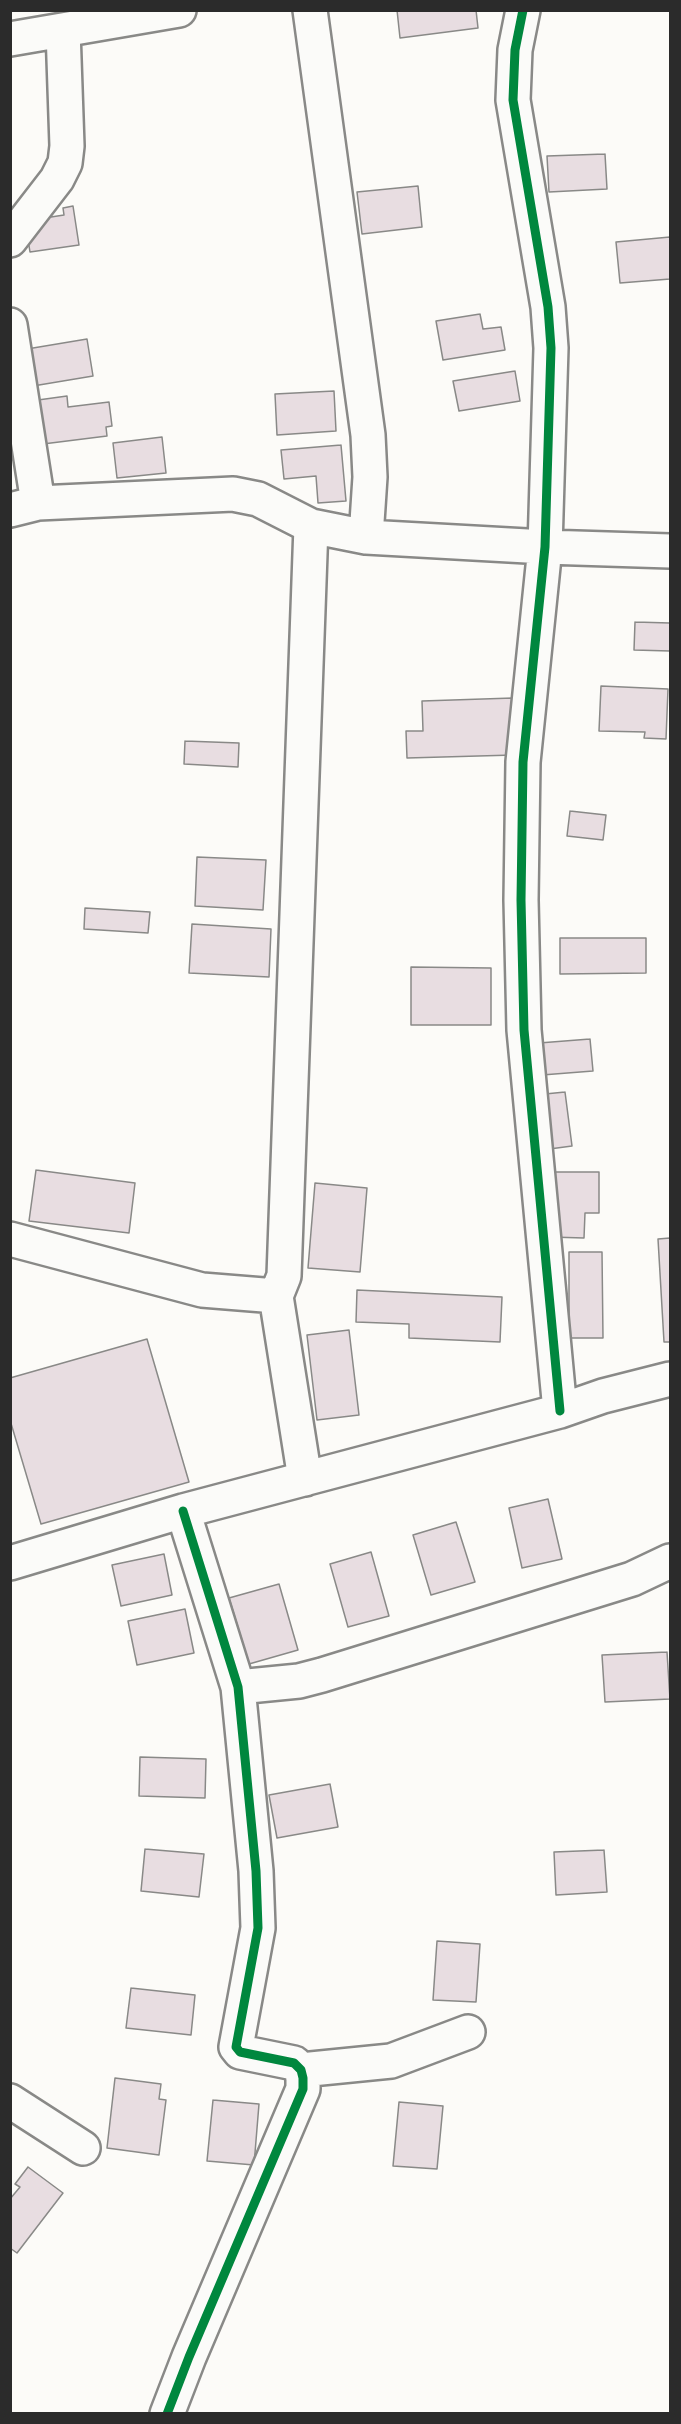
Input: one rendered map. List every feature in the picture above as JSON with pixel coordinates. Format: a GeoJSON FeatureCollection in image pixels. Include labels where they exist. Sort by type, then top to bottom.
{"type":"FeatureCollection","features":[{"type":"Feature","properties":{"kind":"street"},"geometry":{"type":"LineString","coordinates":[[10,39],[179,10]]}},
{"type":"Feature","properties":{"kind":"street"},"geometry":{"type":"LineString","coordinates":[[310,10],[370,445],[366,537]]}},
{"type":"Feature","properties":{"kind":"street"},"geometry":{"type":"LineString","coordinates":[[523,10],[515,50],[513,100],[548,307],[550,348],[545,547],[523,762],[521,900],[524,1030],[560,1411]]}},
{"type":"Feature","properties":{"kind":"street"},"geometry":{"type":"LineString","coordinates":[[10,240],[57,179],[64,163],[67,146],[63,30]]}},
{"type":"Feature","properties":{"kind":"street"},"geometry":{"type":"LineString","coordinates":[[10,326],[24,507],[233,494],[258,499],[311,526],[366,537],[670,551]]}},
{"type":"Feature","properties":{"kind":"street"},"geometry":{"type":"LineString","coordinates":[[305,1479],[276,1296],[284,1276],[311,526]]}},
{"type":"Feature","properties":{"kind":"street"},"geometry":{"type":"LineString","coordinates":[[10,1239],[202,1290],[276,1296]]}},
{"type":"Feature","properties":{"kind":"street"},"geometry":{"type":"LineString","coordinates":[[10,1563],[183,1511],[560,1411],[603,1396],[670,1379]]}},
{"type":"Feature","properties":{"kind":"street"},"geometry":{"type":"LineString","coordinates":[[167,2414],[189,2356],[303,2089],[301,2070],[294,2063],[240,2052],[236,2047],[258,1928],[256,1871],[238,1687],[183,1511]]}},
{"type":"Feature","properties":{"kind":"street"},"geometry":{"type":"LineString","coordinates":[[238,1687],[298,1681],[322,1675],[632,1579],[670,1561]]}},
{"type":"Feature","properties":{"kind":"street"},"geometry":{"type":"LineString","coordinates":[[301,2070],[391,2061],[468,2032]]}},
{"type":"Feature","properties":{"kind":"street"},"geometry":{"type":"LineString","coordinates":[[10,2101],[83,2148]]}},
{"type":"Feature","properties":{"kind":"building"},"geometry":{"type":"Polygon","coordinates":[[[397,10],[476,10],[478,28],[400,38],[397,10]]]}},
{"type":"Feature","properties":{"kind":"building"},"geometry":{"type":"Polygon","coordinates":[[[605,154],[607,189],[549,192],[547,156],[605,154]]]}},
{"type":"Feature","properties":{"kind":"building"},"geometry":{"type":"Polygon","coordinates":[[[418,186],[422,227],[362,234],[357,192],[418,186]]]}},
{"type":"Feature","properties":{"kind":"building"},"geometry":{"type":"Polygon","coordinates":[[[73,206],[79,245],[30,252],[25,221],[64,215],[63,208],[73,206]]]}},
{"type":"Feature","properties":{"kind":"building"},"geometry":{"type":"Polygon","coordinates":[[[670,237],[670,279],[620,283],[616,242],[670,237]]]}},
{"type":"Feature","properties":{"kind":"building"},"geometry":{"type":"Polygon","coordinates":[[[480,314],[483,329],[501,327],[505,350],[443,360],[436,321],[480,314]]]}},
{"type":"Feature","properties":{"kind":"building"},"geometry":{"type":"Polygon","coordinates":[[[87,339],[93,376],[33,386],[27,349],[87,339]]]}},
{"type":"Feature","properties":{"kind":"building"},"geometry":{"type":"Polygon","coordinates":[[[515,371],[520,401],[459,411],[453,381],[515,371]]]}},
{"type":"Feature","properties":{"kind":"building"},"geometry":{"type":"Polygon","coordinates":[[[334,391],[336,431],[277,435],[275,394],[334,391]]]}},
{"type":"Feature","properties":{"kind":"building"},"geometry":{"type":"Polygon","coordinates":[[[67,396],[68,407],[109,402],[112,426],[106,427],[107,436],[43,444],[38,400],[67,396]]]}},
{"type":"Feature","properties":{"kind":"building"},"geometry":{"type":"Polygon","coordinates":[[[162,437],[166,473],[117,478],[113,443],[162,437]]]}},
{"type":"Feature","properties":{"kind":"building"},"geometry":{"type":"Polygon","coordinates":[[[341,445],[346,501],[318,503],[316,476],[284,479],[281,450],[341,445]]]}},
{"type":"Feature","properties":{"kind":"building"},"geometry":{"type":"Polygon","coordinates":[[[635,622],[670,623],[670,651],[634,650],[635,622]]]}},
{"type":"Feature","properties":{"kind":"building"},"geometry":{"type":"Polygon","coordinates":[[[601,686],[668,689],[666,739],[644,738],[645,732],[599,731],[601,686]]]}},
{"type":"Feature","properties":{"kind":"building"},"geometry":{"type":"Polygon","coordinates":[[[513,698],[514,755],[407,758],[406,731],[423,731],[422,701],[513,698]]]}},
{"type":"Feature","properties":{"kind":"building"},"geometry":{"type":"Polygon","coordinates":[[[185,741],[239,743],[238,767],[184,764],[185,741]]]}},
{"type":"Feature","properties":{"kind":"building"},"geometry":{"type":"Polygon","coordinates":[[[570,811],[606,815],[603,840],[567,836],[570,811]]]}},
{"type":"Feature","properties":{"kind":"building"},"geometry":{"type":"Polygon","coordinates":[[[197,857],[266,860],[263,910],[195,906],[197,857]]]}},
{"type":"Feature","properties":{"kind":"building"},"geometry":{"type":"Polygon","coordinates":[[[85,908],[150,912],[148,933],[84,929],[85,908]]]}},
{"type":"Feature","properties":{"kind":"building"},"geometry":{"type":"Polygon","coordinates":[[[192,924],[271,929],[269,977],[189,973],[192,924]]]}},
{"type":"Feature","properties":{"kind":"building"},"geometry":{"type":"Polygon","coordinates":[[[560,938],[646,938],[646,973],[560,974],[560,938]]]}},
{"type":"Feature","properties":{"kind":"building"},"geometry":{"type":"Polygon","coordinates":[[[411,967],[491,968],[491,1025],[411,1025],[411,967]]]}},
{"type":"Feature","properties":{"kind":"building"},"geometry":{"type":"Polygon","coordinates":[[[590,1039],[593,1071],[542,1075],[539,1043],[590,1039]]]}},
{"type":"Feature","properties":{"kind":"building"},"geometry":{"type":"Polygon","coordinates":[[[565,1092],[572,1146],[542,1150],[535,1095],[565,1092]]]}},
{"type":"Feature","properties":{"kind":"building"},"geometry":{"type":"Polygon","coordinates":[[[36,1170],[135,1183],[129,1233],[29,1221],[36,1170]]]}},
{"type":"Feature","properties":{"kind":"building"},"geometry":{"type":"Polygon","coordinates":[[[551,1172],[599,1172],[599,1213],[585,1213],[584,1238],[550,1237],[551,1172]]]}},
{"type":"Feature","properties":{"kind":"building"},"geometry":{"type":"Polygon","coordinates":[[[315,1183],[367,1188],[360,1272],[308,1268],[315,1183]]]}},
{"type":"Feature","properties":{"kind":"building"},"geometry":{"type":"Polygon","coordinates":[[[670,1238],[670,1342],[664,1342],[658,1239],[670,1238]]]}},
{"type":"Feature","properties":{"kind":"building"},"geometry":{"type":"Polygon","coordinates":[[[569,1252],[602,1252],[603,1338],[569,1338],[569,1252]]]}},
{"type":"Feature","properties":{"kind":"building"},"geometry":{"type":"Polygon","coordinates":[[[357,1290],[502,1297],[500,1342],[409,1338],[409,1324],[356,1322],[357,1290]]]}},
{"type":"Feature","properties":{"kind":"building"},"geometry":{"type":"Polygon","coordinates":[[[349,1330],[359,1415],[317,1420],[307,1335],[349,1330]]]}},
{"type":"Feature","properties":{"kind":"building"},"geometry":{"type":"Polygon","coordinates":[[[147,1339],[189,1482],[41,1524],[10,1420],[10,1378],[147,1339]]]}},
{"type":"Feature","properties":{"kind":"building"},"geometry":{"type":"Polygon","coordinates":[[[548,1499],[562,1559],[522,1568],[509,1508],[548,1499]]]}},
{"type":"Feature","properties":{"kind":"building"},"geometry":{"type":"Polygon","coordinates":[[[456,1522],[475,1582],[431,1595],[413,1535],[456,1522]]]}},
{"type":"Feature","properties":{"kind":"building"},"geometry":{"type":"Polygon","coordinates":[[[371,1552],[389,1616],[348,1627],[330,1564],[371,1552]]]}},
{"type":"Feature","properties":{"kind":"building"},"geometry":{"type":"Polygon","coordinates":[[[164,1554],[172,1595],[121,1606],[112,1565],[164,1554]]]}},
{"type":"Feature","properties":{"kind":"building"},"geometry":{"type":"Polygon","coordinates":[[[279,1584],[298,1650],[249,1664],[229,1598],[279,1584]]]}},
{"type":"Feature","properties":{"kind":"building"},"geometry":{"type":"Polygon","coordinates":[[[185,1609],[194,1653],[137,1665],[128,1621],[185,1609]]]}},
{"type":"Feature","properties":{"kind":"building"},"geometry":{"type":"Polygon","coordinates":[[[667,1652],[670,1699],[605,1702],[602,1655],[667,1652]]]}},
{"type":"Feature","properties":{"kind":"building"},"geometry":{"type":"Polygon","coordinates":[[[140,1757],[206,1759],[205,1798],[139,1796],[140,1757]]]}},
{"type":"Feature","properties":{"kind":"building"},"geometry":{"type":"Polygon","coordinates":[[[330,1784],[338,1827],[277,1838],[269,1795],[330,1784]]]}},
{"type":"Feature","properties":{"kind":"building"},"geometry":{"type":"Polygon","coordinates":[[[145,1849],[204,1854],[199,1897],[141,1891],[145,1849]]]}},
{"type":"Feature","properties":{"kind":"building"},"geometry":{"type":"Polygon","coordinates":[[[604,1850],[607,1892],[556,1895],[554,1852],[604,1850]]]}},
{"type":"Feature","properties":{"kind":"building"},"geometry":{"type":"Polygon","coordinates":[[[437,1941],[480,1944],[476,2002],[433,2000],[437,1941]]]}},
{"type":"Feature","properties":{"kind":"building"},"geometry":{"type":"Polygon","coordinates":[[[131,1988],[195,1995],[191,2035],[126,2028],[131,1988]]]}},
{"type":"Feature","properties":{"kind":"building"},"geometry":{"type":"Polygon","coordinates":[[[115,2078],[161,2084],[159,2099],[166,2100],[159,2155],[107,2148],[115,2078]]]}},
{"type":"Feature","properties":{"kind":"building"},"geometry":{"type":"Polygon","coordinates":[[[213,2100],[259,2104],[254,2165],[207,2161],[213,2100]]]}},
{"type":"Feature","properties":{"kind":"building"},"geometry":{"type":"Polygon","coordinates":[[[399,2102],[443,2106],[437,2169],[393,2166],[399,2102]]]}},
{"type":"Feature","properties":{"kind":"building"},"geometry":{"type":"Polygon","coordinates":[[[28,2167],[63,2193],[17,2253],[10,2248],[10,2199],[20,2187],[15,2184],[28,2167]]]}},
{"type":"Feature","properties":{"kind":"cycle path"},"geometry":{"type":"LineString","coordinates":[[523,10],[515,50],[513,100],[548,307],[551,348],[545,547],[523,762],[521,900],[524,1030],[560,1411]]}},
{"type":"Feature","properties":{"kind":"cycle path"},"geometry":{"type":"LineString","coordinates":[[167,2414],[303,2089],[301,2070],[294,2063],[240,2052],[236,2047],[258,1928],[256,1871],[238,1687],[183,1511]]}}]}
